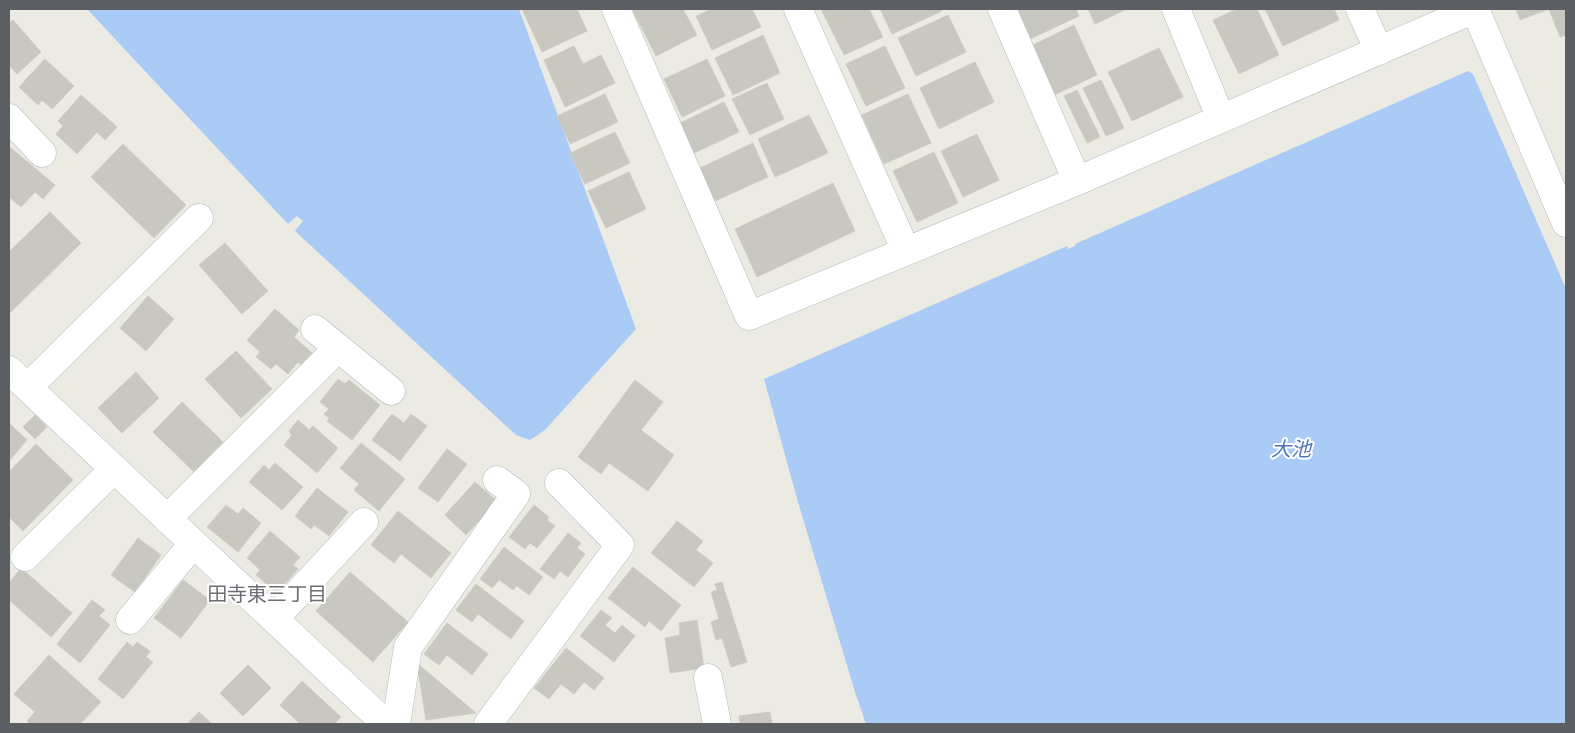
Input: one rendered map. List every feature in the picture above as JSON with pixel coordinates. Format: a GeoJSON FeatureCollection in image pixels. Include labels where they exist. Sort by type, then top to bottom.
{"type":"FeatureCollection","features":[{"type":"Feature","properties":{"kind":"street"},"geometry":{"type":"LineString","coordinates":[[616,9],[749,316],[1077,181],[1475,9],[1566,223]]}},
{"type":"Feature","properties":{"kind":"street"},"geometry":{"type":"LineString","coordinates":[[798,9],[906,251]]}},
{"type":"Feature","properties":{"kind":"street"},"geometry":{"type":"LineString","coordinates":[[1002,9],[1077,181]]}},
{"type":"Feature","properties":{"kind":"street"},"geometry":{"type":"LineString","coordinates":[[1176,9],[1221,119]]}},
{"type":"Feature","properties":{"kind":"street"},"geometry":{"type":"LineString","coordinates":[[1360,9],[1379,51]]}},
{"type":"Feature","properties":{"kind":"street"},"geometry":{"type":"LineString","coordinates":[[9,118],[42,152]]}},
{"type":"Feature","properties":{"kind":"street"},"geometry":{"type":"LineString","coordinates":[[198,218],[18,379],[386,724]]}},
{"type":"Feature","properties":{"kind":"street"},"geometry":{"type":"LineString","coordinates":[[315,329],[391,391]]}},
{"type":"Feature","properties":{"kind":"street"},"geometry":{"type":"LineString","coordinates":[[167,519],[338,348]]}},
{"type":"Feature","properties":{"kind":"street"},"geometry":{"type":"LineString","coordinates":[[25,557],[114,469]]}},
{"type":"Feature","properties":{"kind":"street"},"geometry":{"type":"LineString","coordinates":[[396,724],[408,648],[516,494],[497,480]]}},
{"type":"Feature","properties":{"kind":"street"},"geometry":{"type":"LineString","coordinates":[[494,723],[620,545],[559,483]]}},
{"type":"Feature","properties":{"kind":"street"},"geometry":{"type":"LineString","coordinates":[[274,619],[364,522]]}},
{"type":"Feature","properties":{"kind":"street"},"geometry":{"type":"LineString","coordinates":[[130,620],[194,544]]}},
{"type":"Feature","properties":{"kind":"street"},"geometry":{"type":"LineString","coordinates":[[710,677],[717,724]]}},
{"type":"Feature","properties":{"kind":"water"},"geometry":{"type":"Polygon","coordinates":[[[87,9],[519,9],[636,329],[545,430],[530,440],[516,435],[295,231],[303,221],[297,216],[288,224],[87,9]]]}},
{"type":"Feature","properties":{"kind":"water","name":"大池"},"geometry":{"type":"Polygon","coordinates":[[[1468,71],[1473,74],[1566,289],[1566,724],[866,724],[798,502],[764,379],[1067,246],[1068,249],[1075,246],[1075,244],[1468,71]]]}},
{"type":"Feature","properties":{"kind":"building"},"geometry":{"type":"Polygon","coordinates":[[[522,9],[577,9],[587,31],[542,52],[522,9]]]}},
{"type":"Feature","properties":{"kind":"building"},"geometry":{"type":"Polygon","coordinates":[[[638,9],[683,9],[697,35],[656,56],[633,11],[638,9]]]}},
{"type":"Feature","properties":{"kind":"building"},"geometry":{"type":"Polygon","coordinates":[[[712,9],[752,9],[761,27],[712,50],[696,16],[712,9]]]}},
{"type":"Feature","properties":{"kind":"building"},"geometry":{"type":"Polygon","coordinates":[[[821,9],[869,9],[883,37],[844,55],[821,9]]]}},
{"type":"Feature","properties":{"kind":"building"},"geometry":{"type":"Polygon","coordinates":[[[880,9],[940,9],[942,11],[892,34],[880,9]]]}},
{"type":"Feature","properties":{"kind":"building"},"geometry":{"type":"Polygon","coordinates":[[[1013,9],[1076,9],[1079,16],[1028,40],[1013,9]]]}},
{"type":"Feature","properties":{"kind":"building"},"geometry":{"type":"Polygon","coordinates":[[[1088,9],[1127,9],[1095,24],[1088,9]]]}},
{"type":"Feature","properties":{"kind":"building"},"geometry":{"type":"Polygon","coordinates":[[[1237,9],[1257,9],[1279,55],[1239,74],[1213,20],[1237,9]]]}},
{"type":"Feature","properties":{"kind":"building"},"geometry":{"type":"Polygon","coordinates":[[[1265,9],[1334,9],[1339,20],[1283,46],[1265,9]]]}},
{"type":"Feature","properties":{"kind":"building"},"geometry":{"type":"Polygon","coordinates":[[[1516,9],[1549,9],[1520,20],[1516,9]]]}},
{"type":"Feature","properties":{"kind":"building"},"geometry":{"type":"Polygon","coordinates":[[[1549,9],[1566,9],[1566,35],[1560,37],[1549,9]]]}},
{"type":"Feature","properties":{"kind":"building"},"geometry":{"type":"Polygon","coordinates":[[[948,15],[966,52],[916,76],[898,38],[948,15]]]}},
{"type":"Feature","properties":{"kind":"building"},"geometry":{"type":"Polygon","coordinates":[[[13,20],[41,52],[17,74],[9,65],[9,23],[13,20]]]}},
{"type":"Feature","properties":{"kind":"building"},"geometry":{"type":"Polygon","coordinates":[[[1074,25],[1097,75],[1050,97],[1027,48],[1074,25]]]}},
{"type":"Feature","properties":{"kind":"building"},"geometry":{"type":"Polygon","coordinates":[[[763,35],[780,73],[733,95],[715,58],[763,35]]]}},
{"type":"Feature","properties":{"kind":"building"},"geometry":{"type":"Polygon","coordinates":[[[574,46],[583,64],[601,55],[615,83],[565,107],[544,60],[574,46]]]}},
{"type":"Feature","properties":{"kind":"building"},"geometry":{"type":"Polygon","coordinates":[[[885,46],[905,88],[866,106],[846,64],[885,46]]]}},
{"type":"Feature","properties":{"kind":"building"},"geometry":{"type":"Polygon","coordinates":[[[1159,48],[1183,97],[1132,121],[1108,72],[1159,48]]]}},
{"type":"Feature","properties":{"kind":"building"},"geometry":{"type":"Polygon","coordinates":[[[45,59],[74,86],[52,109],[42,100],[38,105],[19,87],[45,59]]]}},
{"type":"Feature","properties":{"kind":"building"},"geometry":{"type":"Polygon","coordinates":[[[707,59],[725,96],[682,117],[664,79],[707,59]]]}},
{"type":"Feature","properties":{"kind":"building"},"geometry":{"type":"Polygon","coordinates":[[[975,62],[994,102],[939,129],[920,88],[975,62]]]}},
{"type":"Feature","properties":{"kind":"building"},"geometry":{"type":"Polygon","coordinates":[[[1101,80],[1124,128],[1106,136],[1083,88],[1101,80]]]}},
{"type":"Feature","properties":{"kind":"building"},"geometry":{"type":"Polygon","coordinates":[[[767,83],[784,119],[750,135],[732,99],[767,83]]]}},
{"type":"Feature","properties":{"kind":"building"},"geometry":{"type":"Polygon","coordinates":[[[1077,90],[1100,137],[1087,143],[1064,96],[1077,90]]]}},
{"type":"Feature","properties":{"kind":"building"},"geometry":{"type":"Polygon","coordinates":[[[605,94],[618,122],[570,144],[557,116],[605,94]]]}},
{"type":"Feature","properties":{"kind":"building"},"geometry":{"type":"Polygon","coordinates":[[[908,94],[931,143],[884,164],[862,115],[908,94]]]}},
{"type":"Feature","properties":{"kind":"building"},"geometry":{"type":"Polygon","coordinates":[[[81,95],[117,127],[105,140],[97,132],[77,154],[56,134],[63,126],[58,121],[81,95]]]}},
{"type":"Feature","properties":{"kind":"building"},"geometry":{"type":"Polygon","coordinates":[[[724,102],[739,132],[694,153],[680,123],[724,102]]]}},
{"type":"Feature","properties":{"kind":"building"},"geometry":{"type":"Polygon","coordinates":[[[809,115],[828,153],[775,177],[758,139],[809,115]]]}},
{"type":"Feature","properties":{"kind":"building"},"geometry":{"type":"Polygon","coordinates":[[[615,132],[630,163],[585,184],[570,153],[615,132]]]}},
{"type":"Feature","properties":{"kind":"building"},"geometry":{"type":"Polygon","coordinates":[[[977,134],[999,180],[963,197],[941,151],[977,134]]]}},
{"type":"Feature","properties":{"kind":"building"},"geometry":{"type":"Polygon","coordinates":[[[753,143],[768,177],[715,201],[700,168],[753,143]]]}},
{"type":"Feature","properties":{"kind":"building"},"geometry":{"type":"Polygon","coordinates":[[[123,144],[186,205],[154,238],[91,177],[123,144]]]}},
{"type":"Feature","properties":{"kind":"building"},"geometry":{"type":"Polygon","coordinates":[[[11,148],[55,185],[43,199],[35,192],[21,207],[9,197],[9,150],[11,148]]]}},
{"type":"Feature","properties":{"kind":"building"},"geometry":{"type":"Polygon","coordinates":[[[934,152],[958,203],[917,222],[893,171],[934,152]]]}},
{"type":"Feature","properties":{"kind":"building"},"geometry":{"type":"Polygon","coordinates":[[[629,172],[646,209],[606,228],[588,191],[629,172]]]}},
{"type":"Feature","properties":{"kind":"building"},"geometry":{"type":"Polygon","coordinates":[[[833,183],[855,231],[757,277],[735,229],[833,183]]]}},
{"type":"Feature","properties":{"kind":"building"},"geometry":{"type":"Polygon","coordinates":[[[50,212],[81,243],[9,314],[9,252],[50,212]]]}},
{"type":"Feature","properties":{"kind":"building"},"geometry":{"type":"Polygon","coordinates":[[[225,243],[268,291],[242,314],[199,265],[225,243]]]}},
{"type":"Feature","properties":{"kind":"building"},"geometry":{"type":"Polygon","coordinates":[[[148,296],[174,319],[146,351],[120,328],[148,296]]]}},
{"type":"Feature","properties":{"kind":"building"},"geometry":{"type":"Polygon","coordinates":[[[275,309],[299,330],[294,337],[312,353],[301,365],[298,362],[288,374],[276,364],[271,369],[256,357],[260,352],[247,340],[275,309]]]}},
{"type":"Feature","properties":{"kind":"building"},"geometry":{"type":"Polygon","coordinates":[[[236,351],[272,389],[241,418],[205,379],[236,351]]]}},
{"type":"Feature","properties":{"kind":"building"},"geometry":{"type":"Polygon","coordinates":[[[136,372],[159,398],[122,433],[98,408],[136,372]]]}},
{"type":"Feature","properties":{"kind":"building"},"geometry":{"type":"Polygon","coordinates":[[[338,379],[345,384],[349,380],[380,405],[352,440],[327,421],[329,418],[324,414],[329,409],[320,402],[338,379]]]}},
{"type":"Feature","properties":{"kind":"building"},"geometry":{"type":"Polygon","coordinates":[[[635,380],[663,402],[641,430],[674,455],[648,491],[609,463],[601,474],[578,457],[635,380]]]}},
{"type":"Feature","properties":{"kind":"building"},"geometry":{"type":"Polygon","coordinates":[[[182,402],[223,442],[194,472],[153,432],[182,402]]]}},
{"type":"Feature","properties":{"kind":"building"},"geometry":{"type":"Polygon","coordinates":[[[392,414],[404,423],[411,414],[427,426],[400,461],[372,440],[392,414]]]}},
{"type":"Feature","properties":{"kind":"building"},"geometry":{"type":"Polygon","coordinates":[[[35,415],[47,427],[35,439],[23,427],[35,415]]]}},
{"type":"Feature","properties":{"kind":"building"},"geometry":{"type":"Polygon","coordinates":[[[298,420],[309,430],[313,426],[338,448],[317,473],[284,445],[292,435],[289,431],[298,420]]]}},
{"type":"Feature","properties":{"kind":"building"},"geometry":{"type":"Polygon","coordinates":[[[9,423],[27,440],[9,461],[9,423]]]}},
{"type":"Feature","properties":{"kind":"building"},"geometry":{"type":"Polygon","coordinates":[[[361,443],[405,479],[379,511],[354,490],[359,484],[340,468],[361,443]]]}},
{"type":"Feature","properties":{"kind":"building"},"geometry":{"type":"Polygon","coordinates":[[[36,444],[73,480],[23,531],[9,517],[9,472],[36,444]]]}},
{"type":"Feature","properties":{"kind":"building"},"geometry":{"type":"Polygon","coordinates":[[[447,449],[467,464],[438,502],[418,488],[447,449]]]}},
{"type":"Feature","properties":{"kind":"building"},"geometry":{"type":"Polygon","coordinates":[[[275,463],[303,487],[282,510],[249,482],[264,465],[269,470],[275,463]]]}},
{"type":"Feature","properties":{"kind":"building"},"geometry":{"type":"Polygon","coordinates":[[[475,482],[497,501],[466,535],[445,515],[475,482]]]}},
{"type":"Feature","properties":{"kind":"building"},"geometry":{"type":"Polygon","coordinates":[[[317,488],[348,512],[329,536],[314,525],[311,529],[295,516],[317,488]]]}},
{"type":"Feature","properties":{"kind":"building"},"geometry":{"type":"Polygon","coordinates":[[[226,505],[238,514],[243,508],[261,523],[238,552],[207,527],[226,505]]]}},
{"type":"Feature","properties":{"kind":"building"},"geometry":{"type":"Polygon","coordinates":[[[534,505],[549,517],[547,520],[555,526],[537,548],[530,543],[525,549],[509,537],[534,505]]]}},
{"type":"Feature","properties":{"kind":"building"},"geometry":{"type":"Polygon","coordinates":[[[398,511],[451,553],[431,578],[401,554],[394,563],[371,545],[398,511]]]}},
{"type":"Feature","properties":{"kind":"building"},"geometry":{"type":"Polygon","coordinates":[[[677,521],[703,541],[696,550],[713,563],[694,587],[651,553],[677,521]]]}},
{"type":"Feature","properties":{"kind":"building"},"geometry":{"type":"Polygon","coordinates":[[[270,531],[300,557],[293,565],[298,569],[277,593],[256,575],[260,570],[247,558],[270,531]]]}},
{"type":"Feature","properties":{"kind":"building"},"geometry":{"type":"Polygon","coordinates":[[[568,533],[581,543],[577,548],[585,554],[568,577],[560,571],[554,579],[540,569],[568,533]]]}},
{"type":"Feature","properties":{"kind":"building"},"geometry":{"type":"Polygon","coordinates":[[[138,538],[161,555],[135,592],[111,575],[138,538]]]}},
{"type":"Feature","properties":{"kind":"building"},"geometry":{"type":"Polygon","coordinates":[[[504,547],[543,577],[529,595],[517,586],[513,590],[499,580],[492,588],[480,579],[504,547]]]}},
{"type":"Feature","properties":{"kind":"building"},"geometry":{"type":"Polygon","coordinates":[[[633,567],[681,605],[661,631],[649,621],[645,627],[608,598],[633,567]]]}},
{"type":"Feature","properties":{"kind":"building"},"geometry":{"type":"Polygon","coordinates":[[[21,568],[72,613],[51,637],[9,600],[9,583],[21,568]]]}},
{"type":"Feature","properties":{"kind":"building"},"geometry":{"type":"Polygon","coordinates":[[[350,572],[408,622],[373,662],[316,611],[350,572]]]}},
{"type":"Feature","properties":{"kind":"building"},"geometry":{"type":"Polygon","coordinates":[[[183,580],[210,600],[181,638],[154,618],[183,580]]]}},
{"type":"Feature","properties":{"kind":"building"},"geometry":{"type":"Polygon","coordinates":[[[722,582],[747,662],[731,667],[722,638],[716,640],[711,622],[719,619],[711,592],[717,590],[715,584],[722,582]]]}},
{"type":"Feature","properties":{"kind":"building"},"geometry":{"type":"Polygon","coordinates":[[[476,584],[524,621],[511,639],[478,614],[472,622],[456,610],[476,584]]]}},
{"type":"Feature","properties":{"kind":"building"},"geometry":{"type":"Polygon","coordinates":[[[92,600],[105,610],[99,616],[110,625],[80,663],[57,644],[92,600]]]}},
{"type":"Feature","properties":{"kind":"building"},"geometry":{"type":"Polygon","coordinates":[[[601,610],[612,618],[605,625],[615,633],[622,625],[635,636],[614,662],[580,636],[601,610]]]}},
{"type":"Feature","properties":{"kind":"building"},"geometry":{"type":"Polygon","coordinates":[[[697,620],[704,668],[670,673],[665,638],[680,635],[679,623],[697,620]]]}},
{"type":"Feature","properties":{"kind":"building"},"geometry":{"type":"Polygon","coordinates":[[[447,623],[488,654],[472,675],[447,655],[439,665],[424,654],[447,623]]]}},
{"type":"Feature","properties":{"kind":"building"},"geometry":{"type":"Polygon","coordinates":[[[127,642],[133,647],[137,642],[150,651],[146,657],[153,662],[123,699],[98,679],[127,642]]]}},
{"type":"Feature","properties":{"kind":"building"},"geometry":{"type":"Polygon","coordinates":[[[566,648],[604,678],[594,690],[584,682],[574,694],[561,684],[549,699],[534,688],[566,648]]]}},
{"type":"Feature","properties":{"kind":"building"},"geometry":{"type":"Polygon","coordinates":[[[49,655],[101,702],[80,724],[30,724],[27,721],[35,712],[14,694],[49,655]]]}},
{"type":"Feature","properties":{"kind":"building"},"geometry":{"type":"Polygon","coordinates":[[[417,663],[476,713],[426,720],[417,663]]]}},
{"type":"Feature","properties":{"kind":"building"},"geometry":{"type":"Polygon","coordinates":[[[248,665],[271,688],[243,716],[220,693],[248,665]]]}},
{"type":"Feature","properties":{"kind":"building"},"geometry":{"type":"Polygon","coordinates":[[[302,681],[341,717],[334,724],[300,724],[280,705],[302,681]]]}},
{"type":"Feature","properties":{"kind":"building"},"geometry":{"type":"Polygon","coordinates":[[[199,712],[212,724],[187,724],[199,712]]]}},
{"type":"Feature","properties":{"kind":"building"},"geometry":{"type":"Polygon","coordinates":[[[770,712],[772,724],[740,724],[739,716],[770,712]]]}},
{"type":"Feature","properties":{"kind":"district","name":"田寺東三丁目"},"geometry":{"type":"Point","coordinates":[267,594]}}]}
